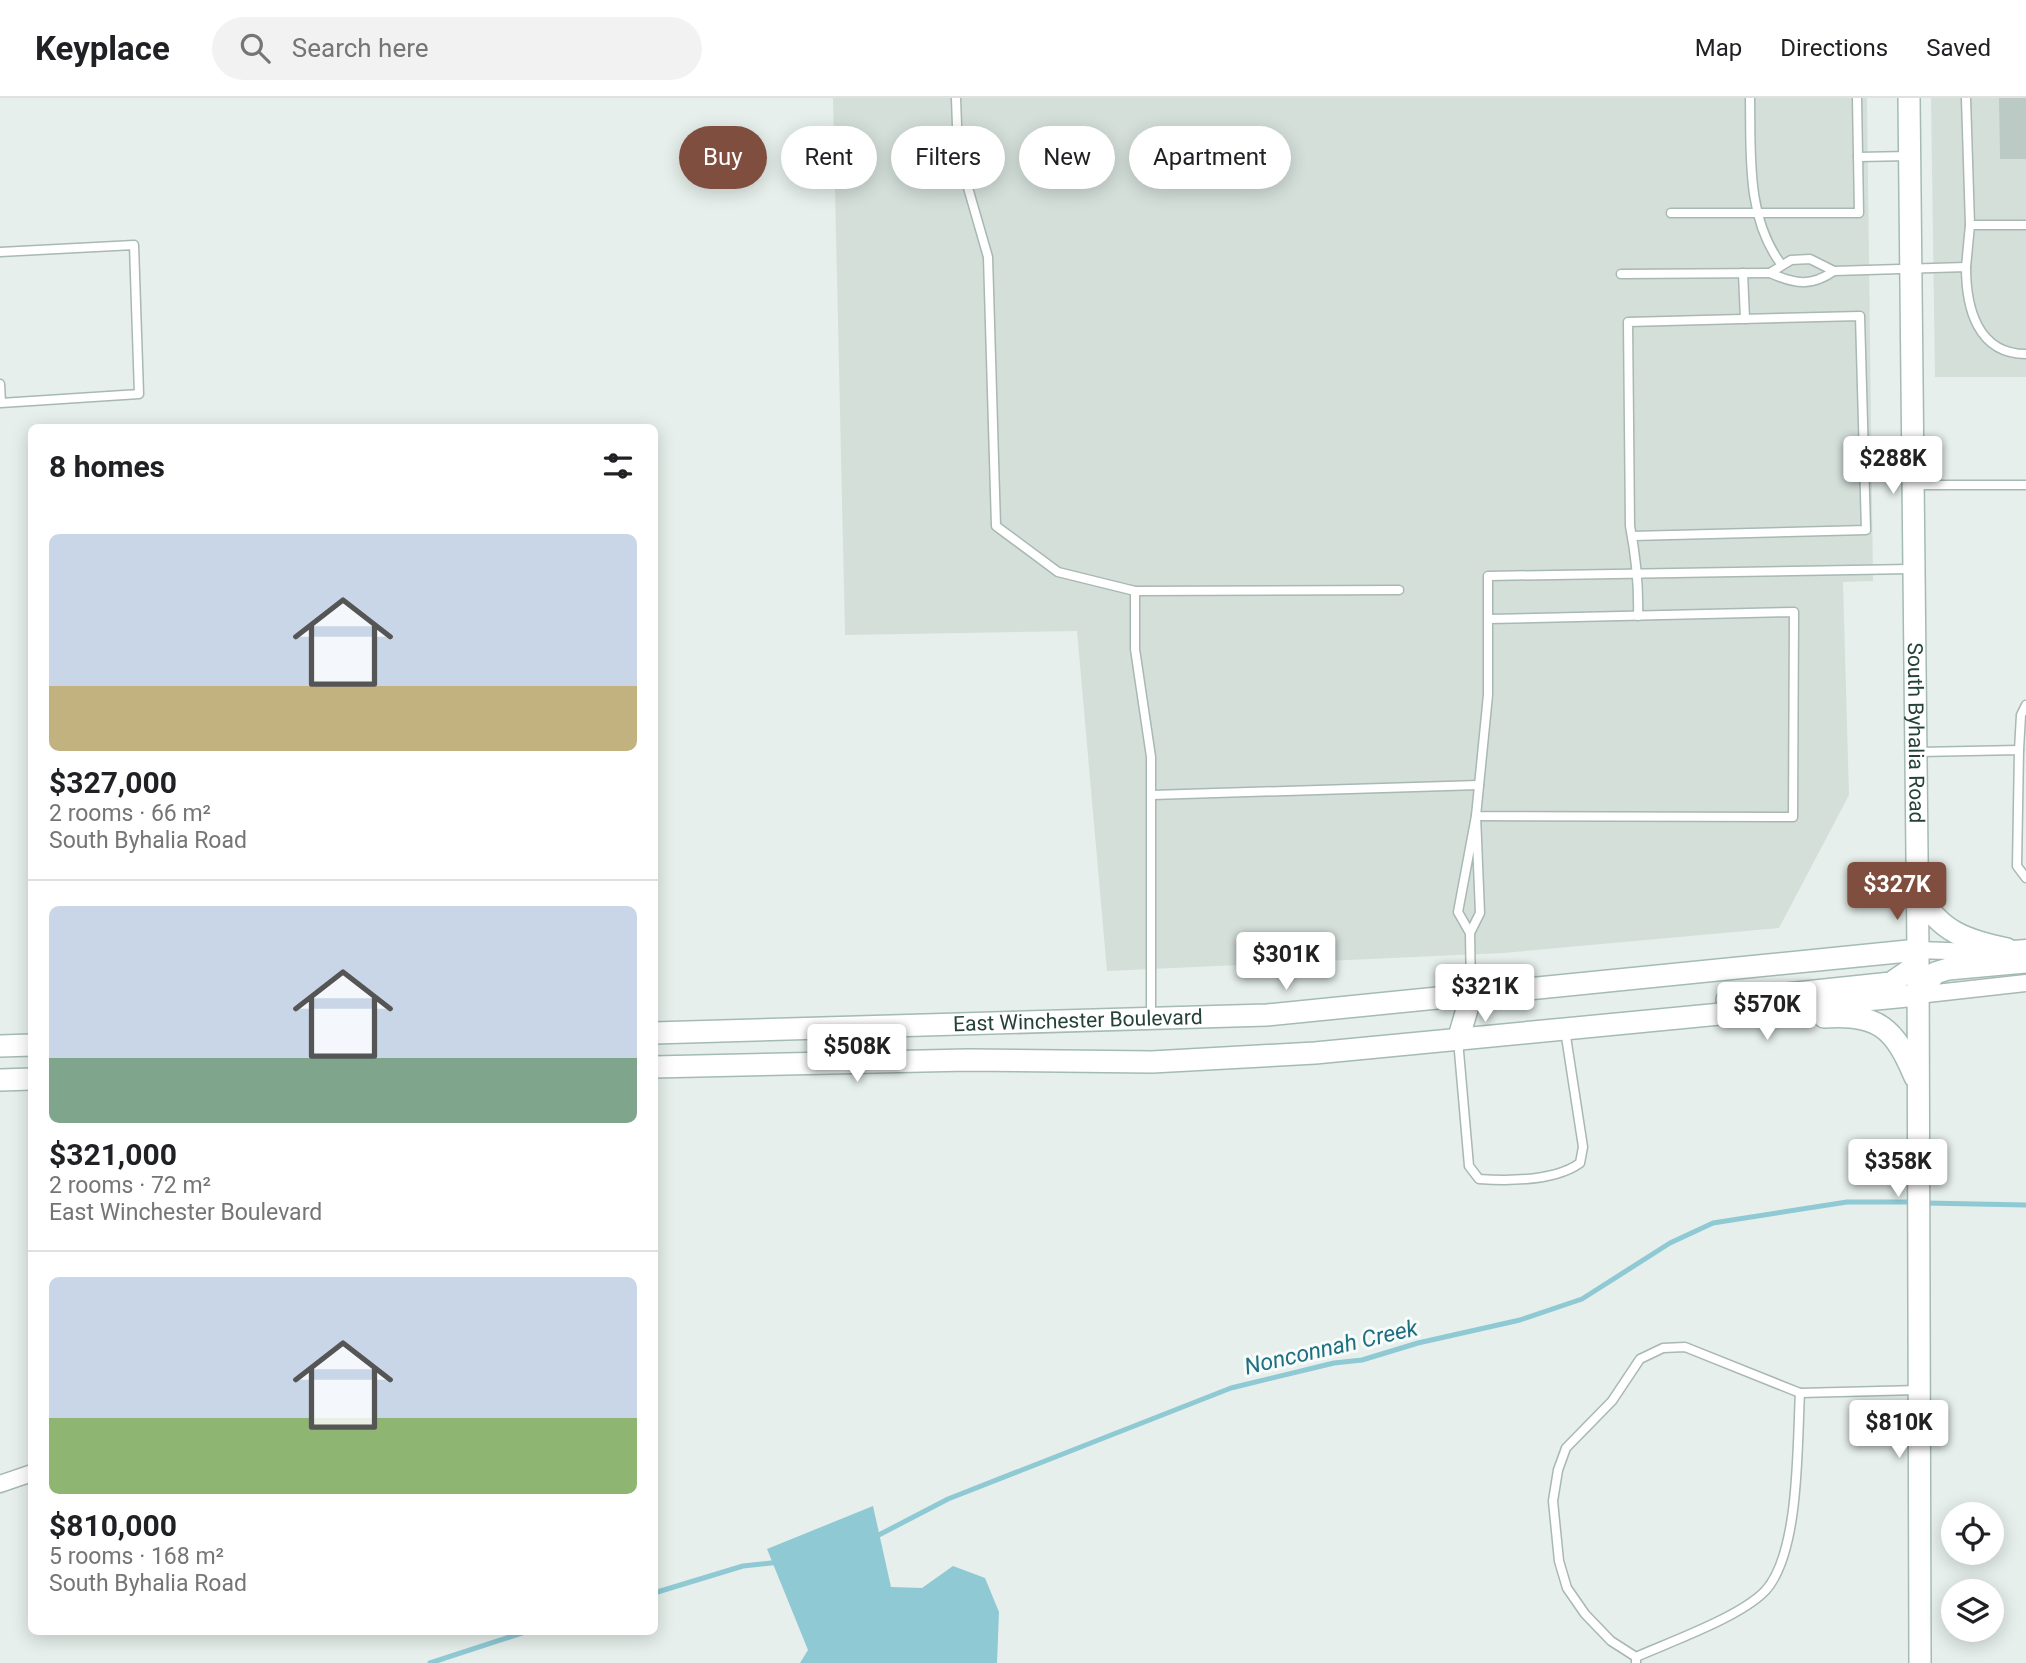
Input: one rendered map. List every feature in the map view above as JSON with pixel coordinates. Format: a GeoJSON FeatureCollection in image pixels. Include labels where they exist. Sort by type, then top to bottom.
{"type":"FeatureCollection","features":[{"type":"Feature","properties":{"kind":"main road","name":"South Byhalia Road"},"geometry":{"type":"LineString","coordinates":[[1909,98],[1918,950],[1920,1663]]}},
{"type":"Feature","properties":{"kind":"main road"},"geometry":{"type":"LineString","coordinates":[[1917,894],[1929,912],[1957,935],[2017,948]]}},
{"type":"Feature","properties":{"kind":"main road"},"geometry":{"type":"LineString","coordinates":[[1613,1026],[1659,1011],[1704,1003],[1891,984],[1916,963],[1918,950]]}},
{"type":"Feature","properties":{"kind":"main road","name":"East Winchester Boulevard"},"geometry":{"type":"LineString","coordinates":[[658,1033],[1267,1015],[1918,950]]}},
{"type":"Feature","properties":{"kind":"main road"},"geometry":{"type":"LineString","coordinates":[[1918,995],[1935,973],[1948,969],[2026,962]]}},
{"type":"Feature","properties":{"kind":"main road","name":"East Winchester Boulevard"},"geometry":{"type":"LineString","coordinates":[[658,1066],[968,1060],[1152,1062],[1315,1053],[1918,995]]}},
{"type":"Feature","properties":{"kind":"main road"},"geometry":{"type":"LineString","coordinates":[[1458,1040],[1471,996]]}},
{"type":"Feature","properties":{"kind":"main road"},"geometry":{"type":"LineString","coordinates":[[1613,1026],[1628,1032],[1848,1015],[1877,1024],[1900,1043],[1918,1086]]}},
{"type":"Feature","properties":{"kind":"main road"},"geometry":{"type":"LineString","coordinates":[[0,1046],[28,1045]]}},
{"type":"Feature","properties":{"kind":"main road"},"geometry":{"type":"LineString","coordinates":[[0,1080],[28,1079]]}},
{"type":"Feature","properties":{"kind":"street"},"geometry":{"type":"LineString","coordinates":[[1918,950],[2017,948]]}},
{"type":"Feature","properties":{"kind":"street"},"geometry":{"type":"LineString","coordinates":[[1918,995],[2026,983]]}},
{"type":"Feature","properties":{"kind":"street"},"geometry":{"type":"LineString","coordinates":[[0,1484],[28,1474]]}},
{"type":"Feature","properties":{"kind":"lane"},"geometry":{"type":"LineString","coordinates":[[956,98],[958,153],[988,257],[996,526],[1058,572],[1135,591],[1399,590]]}},
{"type":"Feature","properties":{"kind":"lane"},"geometry":{"type":"LineString","coordinates":[[1750,98],[1751,186],[1769,248],[1781,264]]}},
{"type":"Feature","properties":{"kind":"lane"},"geometry":{"type":"LineString","coordinates":[[1671,213],[1859,213],[1857,98]]}},
{"type":"Feature","properties":{"kind":"lane"},"geometry":{"type":"LineString","coordinates":[[1966,98],[1968,302],[1980,332],[2012,354],[2026,354]]}},
{"type":"Feature","properties":{"kind":"lane"},"geometry":{"type":"LineString","coordinates":[[1858,157],[1909,156]]}},
{"type":"Feature","properties":{"kind":"lane"},"geometry":{"type":"LineString","coordinates":[[1969,225],[2026,225]]}},
{"type":"Feature","properties":{"kind":"lane"},"geometry":{"type":"LineString","coordinates":[[0,253],[134,245],[139,394],[1,403],[0,384]]}},
{"type":"Feature","properties":{"kind":"lane"},"geometry":{"type":"LineString","coordinates":[[1770,273],[1791,260],[1810,259],[1834,271],[1966,267]]}},
{"type":"Feature","properties":{"kind":"lane"},"geometry":{"type":"LineString","coordinates":[[1621,274],[1770,273],[1793,283],[1818,282],[1834,271]]}},
{"type":"Feature","properties":{"kind":"lane"},"geometry":{"type":"LineString","coordinates":[[1743,273],[1745,319]]}},
{"type":"Feature","properties":{"kind":"lane"},"geometry":{"type":"LineString","coordinates":[[1632,536],[1866,530],[1860,316],[1628,322],[1632,536],[1639,573],[1638,616]]}},
{"type":"Feature","properties":{"kind":"lane"},"geometry":{"type":"LineString","coordinates":[[1914,485],[2026,485]]}},
{"type":"Feature","properties":{"kind":"lane"},"geometry":{"type":"LineString","coordinates":[[1470,933],[1458,912],[1476,816],[1489,695],[1488,576],[1914,568]]}},
{"type":"Feature","properties":{"kind":"lane"},"geometry":{"type":"LineString","coordinates":[[1135,591],[1135,649],[1150,757],[1152,795],[1151,1019]]}},
{"type":"Feature","properties":{"kind":"lane"},"geometry":{"type":"LineString","coordinates":[[1476,816],[1793,817],[1794,612],[1488,620]]}},
{"type":"Feature","properties":{"kind":"lane"},"geometry":{"type":"LineString","coordinates":[[2026,705],[2021,715],[2019,750],[2022,761],[2017,866],[2026,878]]}},
{"type":"Feature","properties":{"kind":"lane"},"geometry":{"type":"LineString","coordinates":[[1916,752],[2019,750]]}},
{"type":"Feature","properties":{"kind":"lane"},"geometry":{"type":"LineString","coordinates":[[1152,795],[1479,785]]}},
{"type":"Feature","properties":{"kind":"lane"},"geometry":{"type":"LineString","coordinates":[[1471,996],[1470,933],[1480,913],[1476,816]]}},
{"type":"Feature","properties":{"kind":"lane"},"geometry":{"type":"LineString","coordinates":[[1458,1040],[1469,1166],[1479,1179],[1502,1181],[1568,1172],[1580,1163],[1583,1147],[1566,1030]]}},
{"type":"Feature","properties":{"kind":"lane"},"geometry":{"type":"LineString","coordinates":[[1800,1393],[1791,1532],[1782,1561],[1765,1591],[1737,1611],[1636,1660],[1593,1623],[1567,1588],[1559,1561],[1553,1501],[1558,1469],[1566,1448],[1612,1401],[1640,1359],[1663,1348],[1685,1347],[1800,1393],[1920,1390]]}},
{"type":"Feature","properties":{"kind":"shaded area"},"geometry":{"type":"Polygon","coordinates":[[[833,98],[1867,98],[1873,581],[1843,582],[1849,795],[1779,928],[1503,953],[1107,971],[1077,631],[845,635],[835,189],[877,189],[877,126],[834,126],[833,98]]]}},
{"type":"Feature","properties":{"kind":"shaded area"},"geometry":{"type":"Polygon","coordinates":[[[1931,98],[2026,98],[2026,377],[1935,377],[1931,98]]]}},
{"type":"Feature","properties":{"kind":"water"},"geometry":{"type":"Polygon","coordinates":[[[873,1506],[891,1587],[922,1588],[953,1566],[985,1578],[999,1612],[997,1663],[800,1663],[808,1650],[767,1549],[873,1506]]]}},
{"type":"Feature","properties":{"kind":"building"},"geometry":{"type":"Polygon","coordinates":[[[1999,98],[2026,98],[2026,159],[2000,159],[1999,98]]]}},
{"type":"Feature","properties":{"kind":"waterway","name":"Nonconnah Creek"},"geometry":{"type":"LineString","coordinates":[[873,1538],[948,1499],[1231,1388],[1334,1363],[1362,1360],[1418,1343],[1520,1320],[1582,1299],[1670,1243],[1713,1223],[1847,1202],[1915,1202]]}},
{"type":"Feature","properties":{"kind":"waterway","name":"Nonconnah Creek"},"geometry":{"type":"LineString","coordinates":[[1925,1203],[2026,1205]]}},
{"type":"Feature","properties":{"kind":"waterway","name":"Nonconnah Creek"},"geometry":{"type":"LineString","coordinates":[[658,1592],[743,1566],[780,1562]]}},
{"type":"Feature","properties":{"kind":"waterway","name":"Nonconnah Creek"},"geometry":{"type":"LineString","coordinates":[[430,1663],[516,1635]]}}]}
